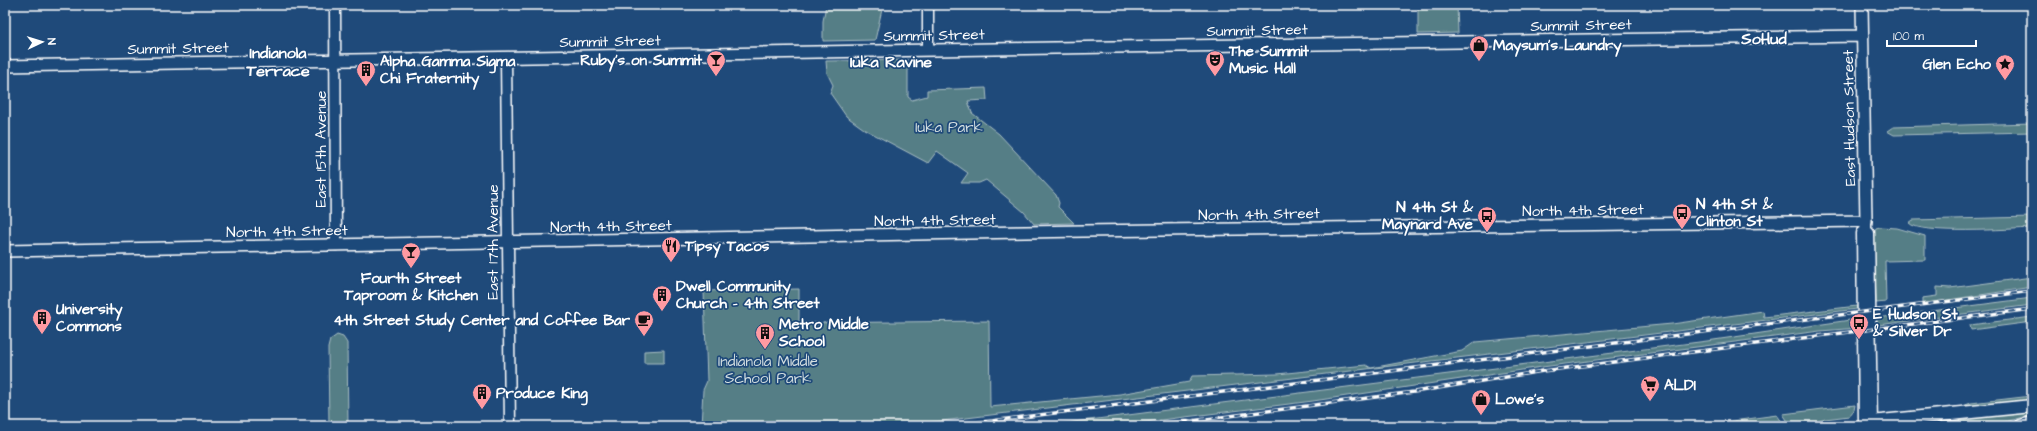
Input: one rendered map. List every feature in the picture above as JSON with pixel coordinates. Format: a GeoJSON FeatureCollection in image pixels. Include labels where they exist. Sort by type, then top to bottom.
{"type":"FeatureCollection","features":[{"type":"Feature","properties":{"kind":"highway"},"geometry":{"type":"LineString","coordinates":[[1868,425],[2032,406]]}},
{"type":"Feature","properties":{"kind":"highway"},"geometry":{"type":"LineString","coordinates":[[2021,426],[2032,423]]}},
{"type":"Feature","properties":{"kind":"main road","name":"East Hudson Street"},"geometry":{"type":"LineString","coordinates":[[1862,5],[1866,225]]}},
{"type":"Feature","properties":{"kind":"main road","name":"Summit Street"},"geometry":{"type":"LineString","coordinates":[[5,66],[1862,36]]}},
{"type":"Feature","properties":{"kind":"main road","name":"North 4th Street"},"geometry":{"type":"LineString","coordinates":[[5,251],[1080,231],[1866,225]]}},
{"type":"Feature","properties":{"kind":"street","name":"East 15th Avenue"},"geometry":{"type":"LineString","coordinates":[[335,5],[336,245]]}},
{"type":"Feature","properties":{"kind":"street"},"geometry":{"type":"LineString","coordinates":[[928,5],[928,50]]}},
{"type":"Feature","properties":{"kind":"street","name":"East 17th Avenue"},"geometry":{"type":"LineString","coordinates":[[506,58],[510,426]]}},
{"type":"Feature","properties":{"kind":"street","name":"East Hudson Street"},"geometry":{"type":"LineString","coordinates":[[1866,225],[1869,233],[1868,425]]}},
{"type":"Feature","properties":{"kind":"green space"},"geometry":{"type":"Polygon","coordinates":[[[826,5],[883,5],[875,40],[823,41],[823,21],[826,5]]]}},
{"type":"Feature","properties":{"kind":"green space"},"geometry":{"type":"Polygon","coordinates":[[[1418,5],[1457,5],[1458,33],[1418,34],[1418,5]]]}},
{"type":"Feature","properties":{"kind":"green space","name":"Iuka Park"},"geometry":{"type":"Polygon","coordinates":[[[908,60],[908,97],[912,100],[927,96],[927,90],[986,88],[987,100],[968,101],[972,113],[999,134],[1056,195],[1059,203],[1058,207],[1074,223],[1034,224],[1024,212],[986,180],[979,183],[961,183],[968,173],[937,151],[928,163],[864,129],[846,116],[830,93],[833,85],[827,73],[826,61],[908,60]]]}},
{"type":"Feature","properties":{"kind":"green space"},"geometry":{"type":"Polygon","coordinates":[[[2032,123],[2032,132],[1894,135],[1887,131],[1893,127],[2032,123]]]}},
{"type":"Feature","properties":{"kind":"green space"},"geometry":{"type":"Polygon","coordinates":[[[2032,217],[2032,228],[1947,230],[1916,227],[1909,223],[1913,220],[2032,217]]]}},
{"type":"Feature","properties":{"kind":"green space"},"geometry":{"type":"Polygon","coordinates":[[[1876,228],[1897,228],[1925,236],[1925,260],[1885,261],[1886,302],[1876,303],[1874,232],[1876,228]]]}},
{"type":"Feature","properties":{"kind":"green space"},"geometry":{"type":"Polygon","coordinates":[[[2032,277],[2032,287],[1922,304],[1922,298],[1937,296],[1937,287],[1950,288],[2032,277]]]}},
{"type":"Feature","properties":{"kind":"green space","name":"Indianola Middle School Park"},"geometry":{"type":"Polygon","coordinates":[[[799,289],[799,323],[989,321],[990,407],[1120,394],[1189,382],[1192,376],[1277,374],[1366,365],[1371,368],[1462,351],[1475,342],[1672,324],[1763,311],[1764,317],[1857,306],[1857,309],[901,426],[701,426],[703,390],[707,381],[704,291],[799,289]]]}},
{"type":"Feature","properties":{"kind":"green space"},"geometry":{"type":"Polygon","coordinates":[[[2032,298],[2032,305],[1878,325],[1877,318],[2032,298]]]}},
{"type":"Feature","properties":{"kind":"green space"},"geometry":{"type":"Polygon","coordinates":[[[2032,317],[2032,322],[1971,330],[1970,325],[2032,317]]]}},
{"type":"Feature","properties":{"kind":"green space"},"geometry":{"type":"Polygon","coordinates":[[[1857,319],[1858,328],[1820,331],[1542,367],[1313,401],[1113,426],[1042,426],[1707,341],[1857,319]]]}},
{"type":"Feature","properties":{"kind":"green space"},"geometry":{"type":"Polygon","coordinates":[[[337,335],[343,337],[347,343],[348,426],[329,426],[328,348],[330,340],[337,335]]]}},
{"type":"Feature","properties":{"kind":"green space"},"geometry":{"type":"Polygon","coordinates":[[[664,350],[664,363],[644,363],[644,351],[664,350]]]}},
{"type":"Feature","properties":{"kind":"green space"},"geometry":{"type":"Polygon","coordinates":[[[2032,396],[2032,401],[1954,409],[1971,403],[2032,396]]]}},
{"type":"Feature","properties":{"kind":"green space"},"geometry":{"type":"Polygon","coordinates":[[[1855,405],[1854,410],[1849,416],[1825,419],[1806,426],[1791,426],[1783,414],[1855,405]]]}},
{"type":"Feature","properties":{"kind":"green space"},"geometry":{"type":"Polygon","coordinates":[[[2032,409],[2032,415],[1989,426],[1935,426],[1942,420],[2032,409]]]}},
{"type":"Feature","properties":{"kind":"green space"},"geometry":{"type":"Polygon","coordinates":[[[1777,415],[1785,426],[1703,426],[1703,425],[1777,415]]]}},
{"type":"Feature","properties":{"kind":"green space"},"geometry":{"type":"Polygon","coordinates":[[[1930,421],[1930,423],[1925,426],[1886,426],[1930,421]]]}},
{"type":"Feature","properties":{"kind":"railway"},"geometry":{"type":"LineString","coordinates":[[951,426],[2032,291]]}},
{"type":"Feature","properties":{"kind":"railway"},"geometry":{"type":"LineString","coordinates":[[1153,426],[1414,392],[1543,371],[2032,309]]}},
{"type":"Feature","properties":{"kind":"place","name":"Maysum's Laundry"},"geometry":{"type":"Point","coordinates":[1479,62]}},
{"type":"Feature","properties":{"kind":"place","name":"Ruby's on Summit"},"geometry":{"type":"Point","coordinates":[716,77]}},
{"type":"Feature","properties":{"kind":"place","name":"The Summit Music Hall"},"geometry":{"type":"Point","coordinates":[1215,77]}},
{"type":"Feature","properties":{"kind":"place","name":"Glen Echo"},"geometry":{"type":"Point","coordinates":[2005,81]}},
{"type":"Feature","properties":{"kind":"place","name":"Alpha Gamma Sigma Chi Fraternity"},"geometry":{"type":"Point","coordinates":[366,87]}},
{"type":"Feature","properties":{"kind":"place","name":"N 4th St & Clinton St"},"geometry":{"type":"Point","coordinates":[1682,230]}},
{"type":"Feature","properties":{"kind":"place","name":"N 4th St & Maynard Ave"},"geometry":{"type":"Point","coordinates":[1487,233]}},
{"type":"Feature","properties":{"kind":"place","name":"Tipsy Tacos"},"geometry":{"type":"Point","coordinates":[671,263]}},
{"type":"Feature","properties":{"kind":"place","name":"Fourth Street Taproom & Kitchen"},"geometry":{"type":"Point","coordinates":[411,269]}},
{"type":"Feature","properties":{"kind":"place","name":"Dwell Community Church - 4th Street"},"geometry":{"type":"Point","coordinates":[662,312]}},
{"type":"Feature","properties":{"kind":"place","name":"University Commons"},"geometry":{"type":"Point","coordinates":[42,335]}},
{"type":"Feature","properties":{"kind":"place","name":"4th Street Study Center and Coffee Bar"},"geometry":{"type":"Point","coordinates":[644,337]}},
{"type":"Feature","properties":{"kind":"place","name":"E Hudson St & Silver Dr"},"geometry":{"type":"Point","coordinates":[1859,340]}},
{"type":"Feature","properties":{"kind":"place","name":"Metro Middle School"},"geometry":{"type":"Point","coordinates":[765,350]}},
{"type":"Feature","properties":{"kind":"place","name":"ALDI"},"geometry":{"type":"Point","coordinates":[1650,402]}},
{"type":"Feature","properties":{"kind":"place","name":"Produce King"},"geometry":{"type":"Point","coordinates":[482,410]}},
{"type":"Feature","properties":{"kind":"place","name":"Lowe's"},"geometry":{"type":"Point","coordinates":[1481,416]}},
{"type":"Feature","properties":{"kind":"district","name":"SoHud"},"geometry":{"type":"Point","coordinates":[1764,38]}},
{"type":"Feature","properties":{"kind":"district","name":"Indianola Terrace"},"geometry":{"type":"Point","coordinates":[278,61]}},
{"type":"Feature","properties":{"kind":"district","name":"Iuka Ravine"},"geometry":{"type":"Point","coordinates":[891,61]}}]}
